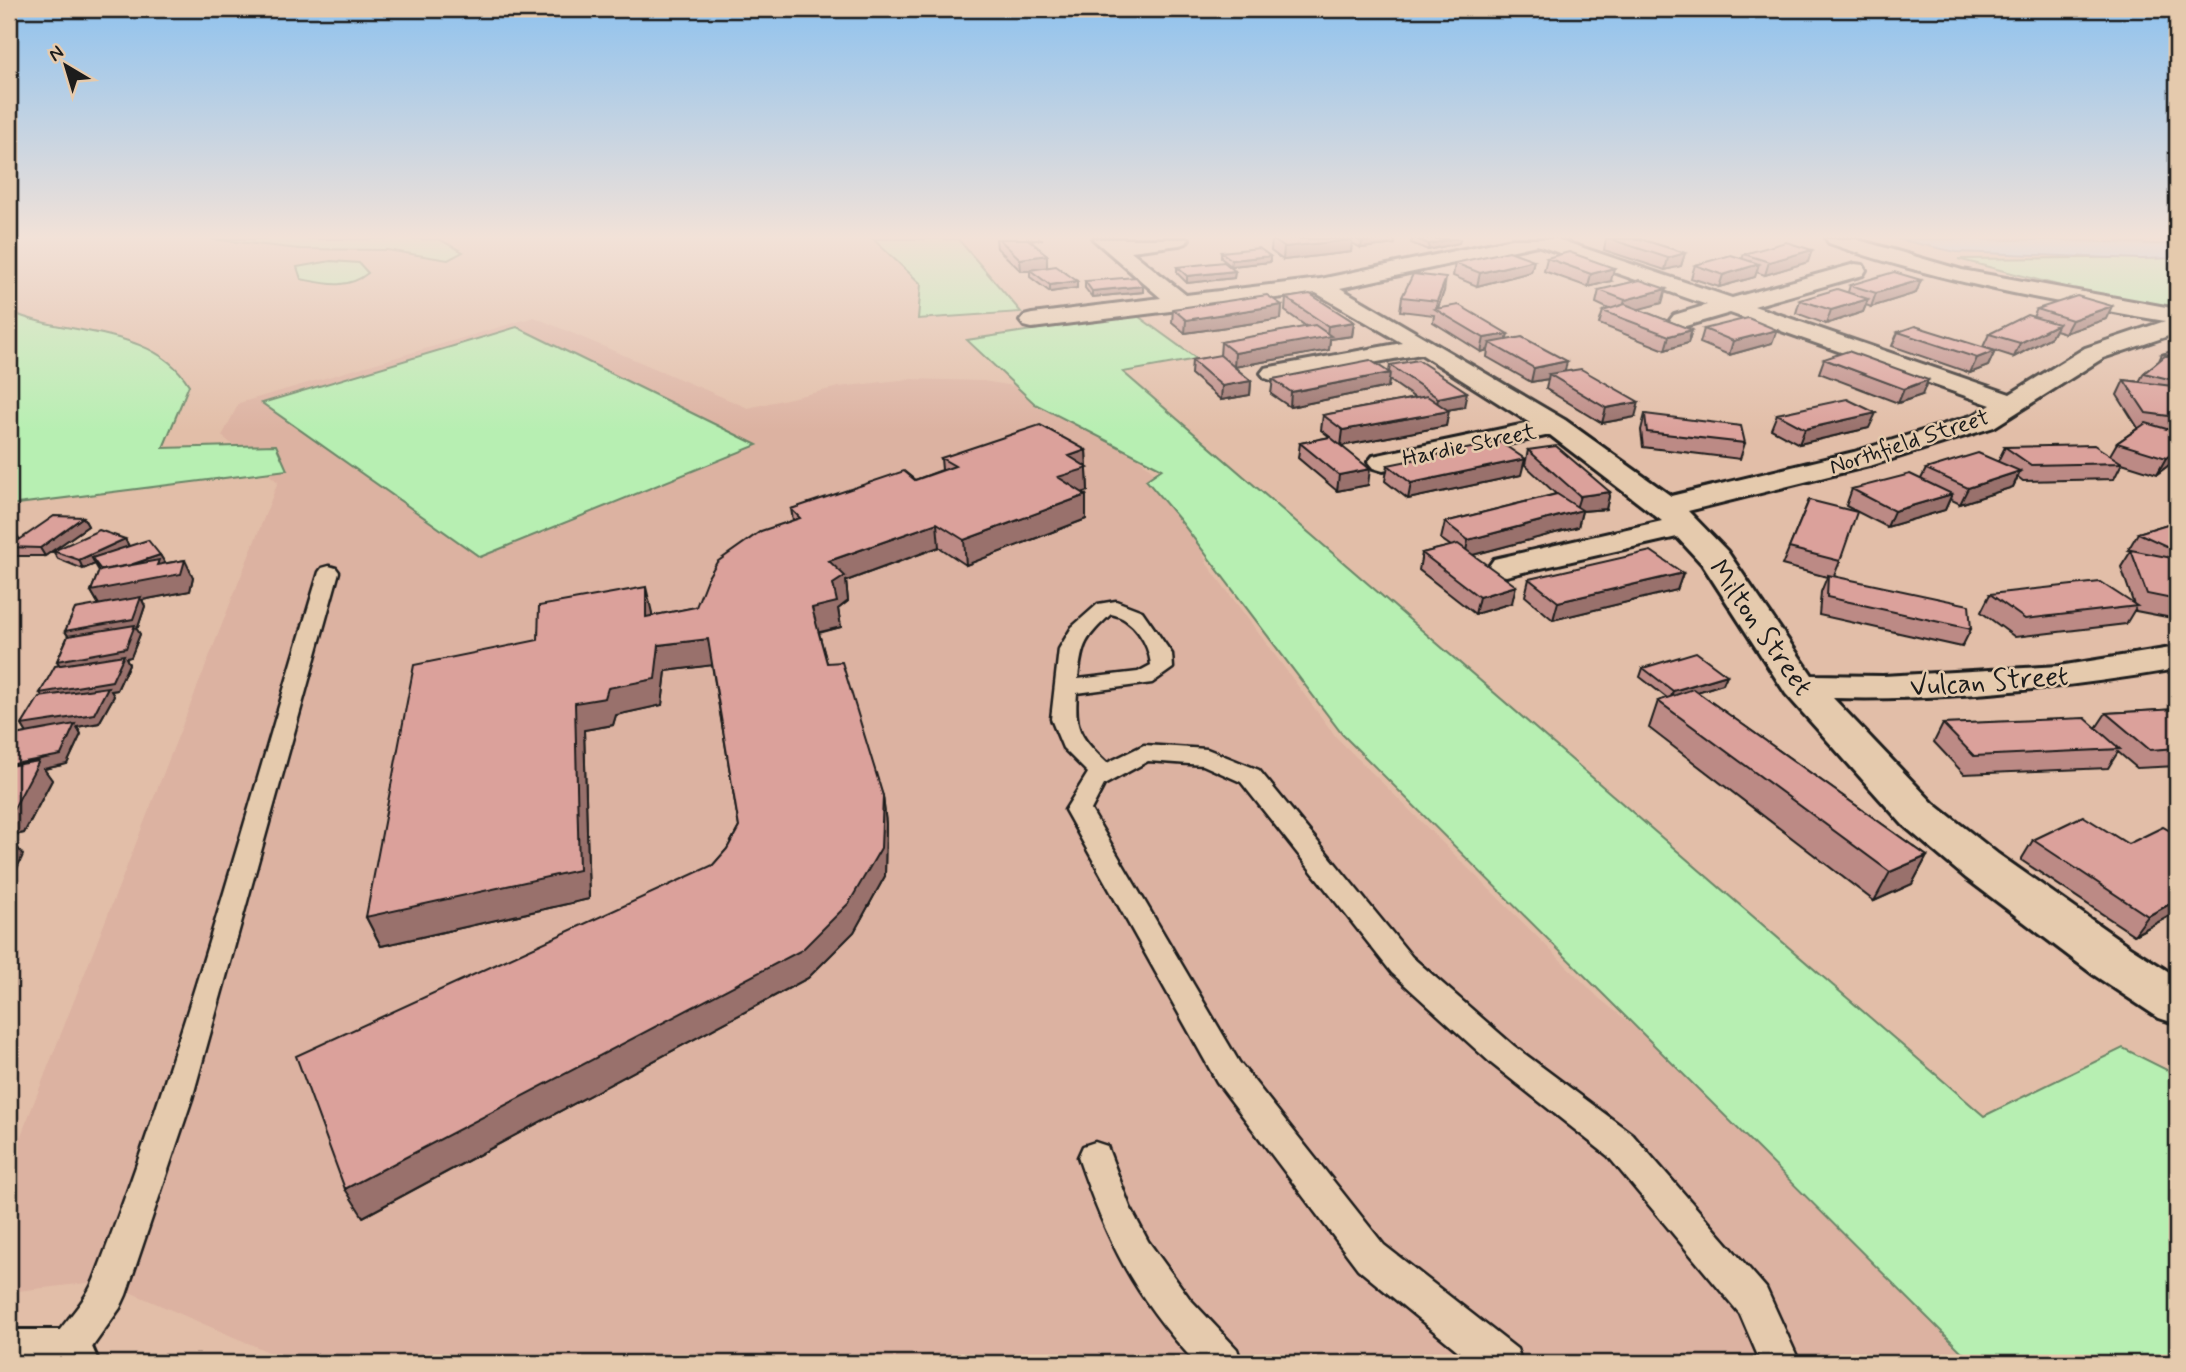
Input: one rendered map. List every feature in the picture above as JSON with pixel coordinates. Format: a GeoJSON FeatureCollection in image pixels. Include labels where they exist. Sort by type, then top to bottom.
{"type":"FeatureCollection","features":[{"type":"Feature","properties":{"kind":"street"},"geometry":{"type":"LineString","coordinates":[[1032,321],[1189,303]]}},
{"type":"Feature","properties":{"kind":"street","name":"Milton Street"},"geometry":{"type":"LineString","coordinates":[[1350,303],[1426,346],[1555,426],[1675,517],[1715,558],[1800,686],[1918,814],[1982,866],[2112,961],[2177,1003]]}},
{"type":"Feature","properties":{"kind":"street"},"geometry":{"type":"LineString","coordinates":[[1722,303],[2014,404]]}},
{"type":"Feature","properties":{"kind":"street"},"geometry":{"type":"LineString","coordinates":[[1682,320],[1741,303]]}},
{"type":"Feature","properties":{"kind":"street"},"geometry":{"type":"LineString","coordinates":[[2105,303],[2177,316]]}},
{"type":"Feature","properties":{"kind":"street","name":"Northfield Street"},"geometry":{"type":"LineString","coordinates":[[1506,566],[1675,517],[1984,421],[2094,353],[2177,325]]}},
{"type":"Feature","properties":{"kind":"street"},"geometry":{"type":"LineString","coordinates":[[1273,373],[1426,346]]}},
{"type":"Feature","properties":{"kind":"street","name":"Hardie Street"},"geometry":{"type":"LineString","coordinates":[[1383,462],[1555,426]]}},
{"type":"Feature","properties":{"kind":"street","name":"Vulcan Street"},"geometry":{"type":"LineString","coordinates":[[1800,686],[1883,688],[2059,677],[2177,658]]}},
{"type":"Feature","properties":{"kind":"lane"},"geometry":{"type":"LineString","coordinates":[[45,1362],[107,1295],[176,1099],[329,572]]}},
{"type":"Feature","properties":{"kind":"lane"},"geometry":{"type":"LineString","coordinates":[[1066,687],[1144,678],[1163,668],[1161,654],[1135,615],[1116,607],[1105,608],[1080,632],[1070,649],[1066,687],[1063,719],[1073,743],[1104,774]]}},
{"type":"Feature","properties":{"kind":"lane"},"geometry":{"type":"LineString","coordinates":[[1503,1363],[1371,1257],[1228,1072],[1078,810],[1094,780],[1144,752],[1207,757],[1250,776],[1402,965],[1503,1055],[1620,1145],[1753,1301],[1780,1363]]}},
{"type":"Feature","properties":{"kind":"lane"},"geometry":{"type":"LineString","coordinates":[[1095,1157],[1115,1215],[1149,1273],[1193,1334],[1223,1363]]}},
{"type":"Feature","properties":{"kind":"shaded area"},"geometry":{"type":"Polygon","coordinates":[[[534,317],[748,408],[839,387],[909,379],[983,381],[1069,395],[1182,498],[1207,564],[1336,737],[1600,999],[1835,1188],[2111,1363],[294,1363],[104,1281],[9,1292],[9,1166],[278,482],[222,436],[239,403],[534,317]]]}},
{"type":"Feature","properties":{"kind":"green space"},"geometry":{"type":"Polygon","coordinates":[[[919,303],[1013,303],[1021,312],[918,319],[919,303]]]}},
{"type":"Feature","properties":{"kind":"green space"},"geometry":{"type":"Polygon","coordinates":[[[2134,303],[2177,303],[2177,312],[2134,303]]]}},
{"type":"Feature","properties":{"kind":"green space"},"geometry":{"type":"Polygon","coordinates":[[[9,311],[31,319],[130,342],[153,351],[173,365],[189,385],[163,448],[276,445],[287,470],[9,505],[9,311]]]}},
{"type":"Feature","properties":{"kind":"green space"},"geometry":{"type":"Polygon","coordinates":[[[1135,314],[1197,359],[1123,372],[1984,1116],[2123,1048],[2177,1075],[2177,1363],[1973,1363],[1342,734],[1179,519],[1146,480],[1162,469],[1035,404],[967,340],[1135,314]]]}},
{"type":"Feature","properties":{"kind":"green space"},"geometry":{"type":"Polygon","coordinates":[[[517,327],[757,445],[480,557],[262,403],[517,327]]]}},
{"type":"Feature","properties":{"kind":"building"},"geometry":{"type":"Polygon","coordinates":[[[1213,303],[1282,305],[1186,320],[1173,309],[1213,303]]]}},
{"type":"Feature","properties":{"kind":"building"},"geometry":{"type":"Polygon","coordinates":[[[1294,303],[1324,303],[1354,322],[1328,326],[1294,303]]]}},
{"type":"Feature","properties":{"kind":"building"},"geometry":{"type":"Polygon","coordinates":[[[1809,303],[1854,303],[1831,310],[1809,303]]]}},
{"type":"Feature","properties":{"kind":"building"},"geometry":{"type":"Polygon","coordinates":[[[2055,303],[2102,303],[2112,306],[2072,320],[2037,309],[2055,303]]]}},
{"type":"Feature","properties":{"kind":"building"},"geometry":{"type":"Polygon","coordinates":[[[1625,304],[1692,330],[1669,336],[1603,311],[1625,304]]]}},
{"type":"Feature","properties":{"kind":"building"},"geometry":{"type":"Polygon","coordinates":[[[1459,305],[1508,334],[1484,338],[1435,309],[1459,305]]]}},
{"type":"Feature","properties":{"kind":"building"},"geometry":{"type":"Polygon","coordinates":[[[2027,315],[2058,324],[2020,343],[1989,334],[2027,315]]]}},
{"type":"Feature","properties":{"kind":"building"},"geometry":{"type":"Polygon","coordinates":[[[1748,318],[1777,330],[1733,341],[1704,329],[1748,318]]]}},
{"type":"Feature","properties":{"kind":"building"},"geometry":{"type":"Polygon","coordinates":[[[1315,325],[1331,336],[1235,353],[1221,342],[1315,325]]]}},
{"type":"Feature","properties":{"kind":"building"},"geometry":{"type":"Polygon","coordinates":[[[1915,326],[1995,351],[1977,358],[1898,332],[1915,326]]]}},
{"type":"Feature","properties":{"kind":"building"},"geometry":{"type":"Polygon","coordinates":[[[1522,337],[1567,361],[1534,368],[1490,343],[1522,337]]]}},
{"type":"Feature","properties":{"kind":"building"},"geometry":{"type":"Polygon","coordinates":[[[2175,350],[2177,358],[2162,354],[2175,350]]]}},
{"type":"Feature","properties":{"kind":"building"},"geometry":{"type":"Polygon","coordinates":[[[1848,351],[1928,380],[1904,389],[1824,359],[1848,351]]]}},
{"type":"Feature","properties":{"kind":"building"},"geometry":{"type":"Polygon","coordinates":[[[1220,355],[1251,381],[1222,386],[1192,360],[1220,355]]]}},
{"type":"Feature","properties":{"kind":"building"},"geometry":{"type":"Polygon","coordinates":[[[2166,355],[2177,358],[2177,381],[2144,373],[2166,355]]]}},
{"type":"Feature","properties":{"kind":"building"},"geometry":{"type":"Polygon","coordinates":[[[1370,360],[1390,373],[1291,392],[1273,379],[1370,360]]]}},
{"type":"Feature","properties":{"kind":"building"},"geometry":{"type":"Polygon","coordinates":[[[1418,360],[1467,392],[1438,398],[1390,365],[1418,360]]]}},
{"type":"Feature","properties":{"kind":"building"},"geometry":{"type":"Polygon","coordinates":[[[1581,369],[1639,402],[1606,408],[1549,374],[1581,369]]]}},
{"type":"Feature","properties":{"kind":"building"},"geometry":{"type":"Polygon","coordinates":[[[2124,380],[2172,386],[2177,394],[2177,417],[2146,413],[2124,380]]]}},
{"type":"Feature","properties":{"kind":"building"},"geometry":{"type":"Polygon","coordinates":[[[1427,396],[1449,411],[1343,430],[1323,415],[1427,396]]]}},
{"type":"Feature","properties":{"kind":"building"},"geometry":{"type":"Polygon","coordinates":[[[1847,399],[1876,413],[1805,429],[1777,414],[1847,399]]]}},
{"type":"Feature","properties":{"kind":"building"},"geometry":{"type":"Polygon","coordinates":[[[1645,414],[1741,426],[1745,443],[1647,432],[1645,414]]]}},
{"type":"Feature","properties":{"kind":"building"},"geometry":{"type":"Polygon","coordinates":[[[2146,423],[2177,432],[2177,450],[2166,458],[2117,443],[2146,423]]]}},
{"type":"Feature","properties":{"kind":"building"},"geometry":{"type":"Polygon","coordinates":[[[1040,425],[1086,450],[1069,456],[1088,468],[1058,477],[1086,495],[964,540],[937,523],[829,561],[845,576],[833,584],[837,602],[812,608],[827,663],[842,662],[883,796],[881,848],[849,903],[802,950],[345,1189],[296,1056],[713,865],[727,849],[739,827],[708,639],[659,645],[655,679],[608,688],[605,698],[575,703],[579,870],[366,917],[414,665],[538,640],[539,606],[646,587],[646,617],[696,607],[717,562],[761,531],[800,518],[791,509],[904,471],[915,480],[955,466],[941,458],[1040,425]]]}},
{"type":"Feature","properties":{"kind":"building"},"geometry":{"type":"Polygon","coordinates":[[[1330,437],[1370,469],[1339,475],[1300,443],[1330,437]]]}},
{"type":"Feature","properties":{"kind":"building"},"geometry":{"type":"Polygon","coordinates":[[[1500,442],[1525,459],[1411,483],[1388,465],[1500,442]]]}},
{"type":"Feature","properties":{"kind":"building"},"geometry":{"type":"Polygon","coordinates":[[[2094,445],[2122,463],[2031,465],[2005,447],[2094,445]]]}},
{"type":"Feature","properties":{"kind":"building"},"geometry":{"type":"Polygon","coordinates":[[[1556,446],[1610,492],[1580,496],[1528,450],[1556,446]]]}},
{"type":"Feature","properties":{"kind":"building"},"geometry":{"type":"Polygon","coordinates":[[[1978,453],[2020,471],[1968,488],[1926,469],[1978,453]]]}},
{"type":"Feature","properties":{"kind":"building"},"geometry":{"type":"Polygon","coordinates":[[[1910,474],[1952,494],[1894,511],[1852,489],[1910,474]]]}},
{"type":"Feature","properties":{"kind":"building"},"geometry":{"type":"Polygon","coordinates":[[[1557,494],[1582,510],[1468,540],[1445,522],[1557,494]]]}},
{"type":"Feature","properties":{"kind":"building"},"geometry":{"type":"Polygon","coordinates":[[[1809,500],[1857,512],[1840,561],[1789,548],[1809,500]]]}},
{"type":"Feature","properties":{"kind":"building"},"geometry":{"type":"Polygon","coordinates":[[[54,516],[83,517],[40,548],[9,547],[54,516]]]}},
{"type":"Feature","properties":{"kind":"building"},"geometry":{"type":"Polygon","coordinates":[[[2177,521],[2177,551],[2138,533],[2177,521]]]}},
{"type":"Feature","properties":{"kind":"building"},"geometry":{"type":"Polygon","coordinates":[[[99,530],[125,539],[79,560],[53,551],[99,530]]]}},
{"type":"Feature","properties":{"kind":"building"},"geometry":{"type":"Polygon","coordinates":[[[148,540],[160,555],[130,565],[101,570],[92,558],[148,540]]]}},
{"type":"Feature","properties":{"kind":"building"},"geometry":{"type":"Polygon","coordinates":[[[1458,544],[1516,586],[1479,597],[1422,553],[1458,544]]]}},
{"type":"Feature","properties":{"kind":"building"},"geometry":{"type":"Polygon","coordinates":[[[2131,550],[2177,559],[2177,600],[2147,594],[2131,550]]]}},
{"type":"Feature","properties":{"kind":"building"},"geometry":{"type":"Polygon","coordinates":[[[1651,551],[1683,573],[1558,602],[1529,579],[1651,551]]]}},
{"type":"Feature","properties":{"kind":"building"},"geometry":{"type":"Polygon","coordinates":[[[159,560],[157,565],[185,560],[181,574],[91,591],[99,571],[159,560]]]}},
{"type":"Feature","properties":{"kind":"building"},"geometry":{"type":"Polygon","coordinates":[[[1828,575],[1969,605],[1971,629],[1827,597],[1828,575]]]}},
{"type":"Feature","properties":{"kind":"building"},"geometry":{"type":"Polygon","coordinates":[[[2100,582],[2137,606],[2025,619],[1990,594],[2100,582]]]}},
{"type":"Feature","properties":{"kind":"building"},"geometry":{"type":"Polygon","coordinates":[[[141,597],[133,619],[65,631],[75,609],[141,597]]]}},
{"type":"Feature","properties":{"kind":"building"},"geometry":{"type":"Polygon","coordinates":[[[135,625],[126,648],[57,661],[68,636],[135,625]]]}},
{"type":"Feature","properties":{"kind":"building"},"geometry":{"type":"Polygon","coordinates":[[[1696,652],[1727,675],[1673,691],[1643,668],[1696,652]]]}},
{"type":"Feature","properties":{"kind":"building"},"geometry":{"type":"Polygon","coordinates":[[[124,655],[112,681],[40,693],[55,666],[124,655]]]}},
{"type":"Feature","properties":{"kind":"building"},"geometry":{"type":"Polygon","coordinates":[[[108,687],[94,714],[22,725],[39,697],[108,687]]]}},
{"type":"Feature","properties":{"kind":"building"},"geometry":{"type":"Polygon","coordinates":[[[1693,689],[1927,856],[1890,872],[1658,701],[1693,689]]]}},
{"type":"Feature","properties":{"kind":"building"},"geometry":{"type":"Polygon","coordinates":[[[2177,709],[2177,748],[2150,750],[2106,713],[2177,709]]]}},
{"type":"Feature","properties":{"kind":"building"},"geometry":{"type":"Polygon","coordinates":[[[2085,718],[2120,749],[1974,756],[1943,724],[2085,718]]]}},
{"type":"Feature","properties":{"kind":"building"},"geometry":{"type":"Polygon","coordinates":[[[75,724],[61,755],[9,765],[9,747],[15,735],[75,724]]]}},
{"type":"Feature","properties":{"kind":"building"},"geometry":{"type":"Polygon","coordinates":[[[39,761],[11,814],[9,814],[9,766],[39,761]]]}},
{"type":"Feature","properties":{"kind":"building"},"geometry":{"type":"Polygon","coordinates":[[[2083,816],[2128,844],[2163,827],[2177,835],[2177,900],[2148,916],[2033,840],[2083,816]]]}}]}
